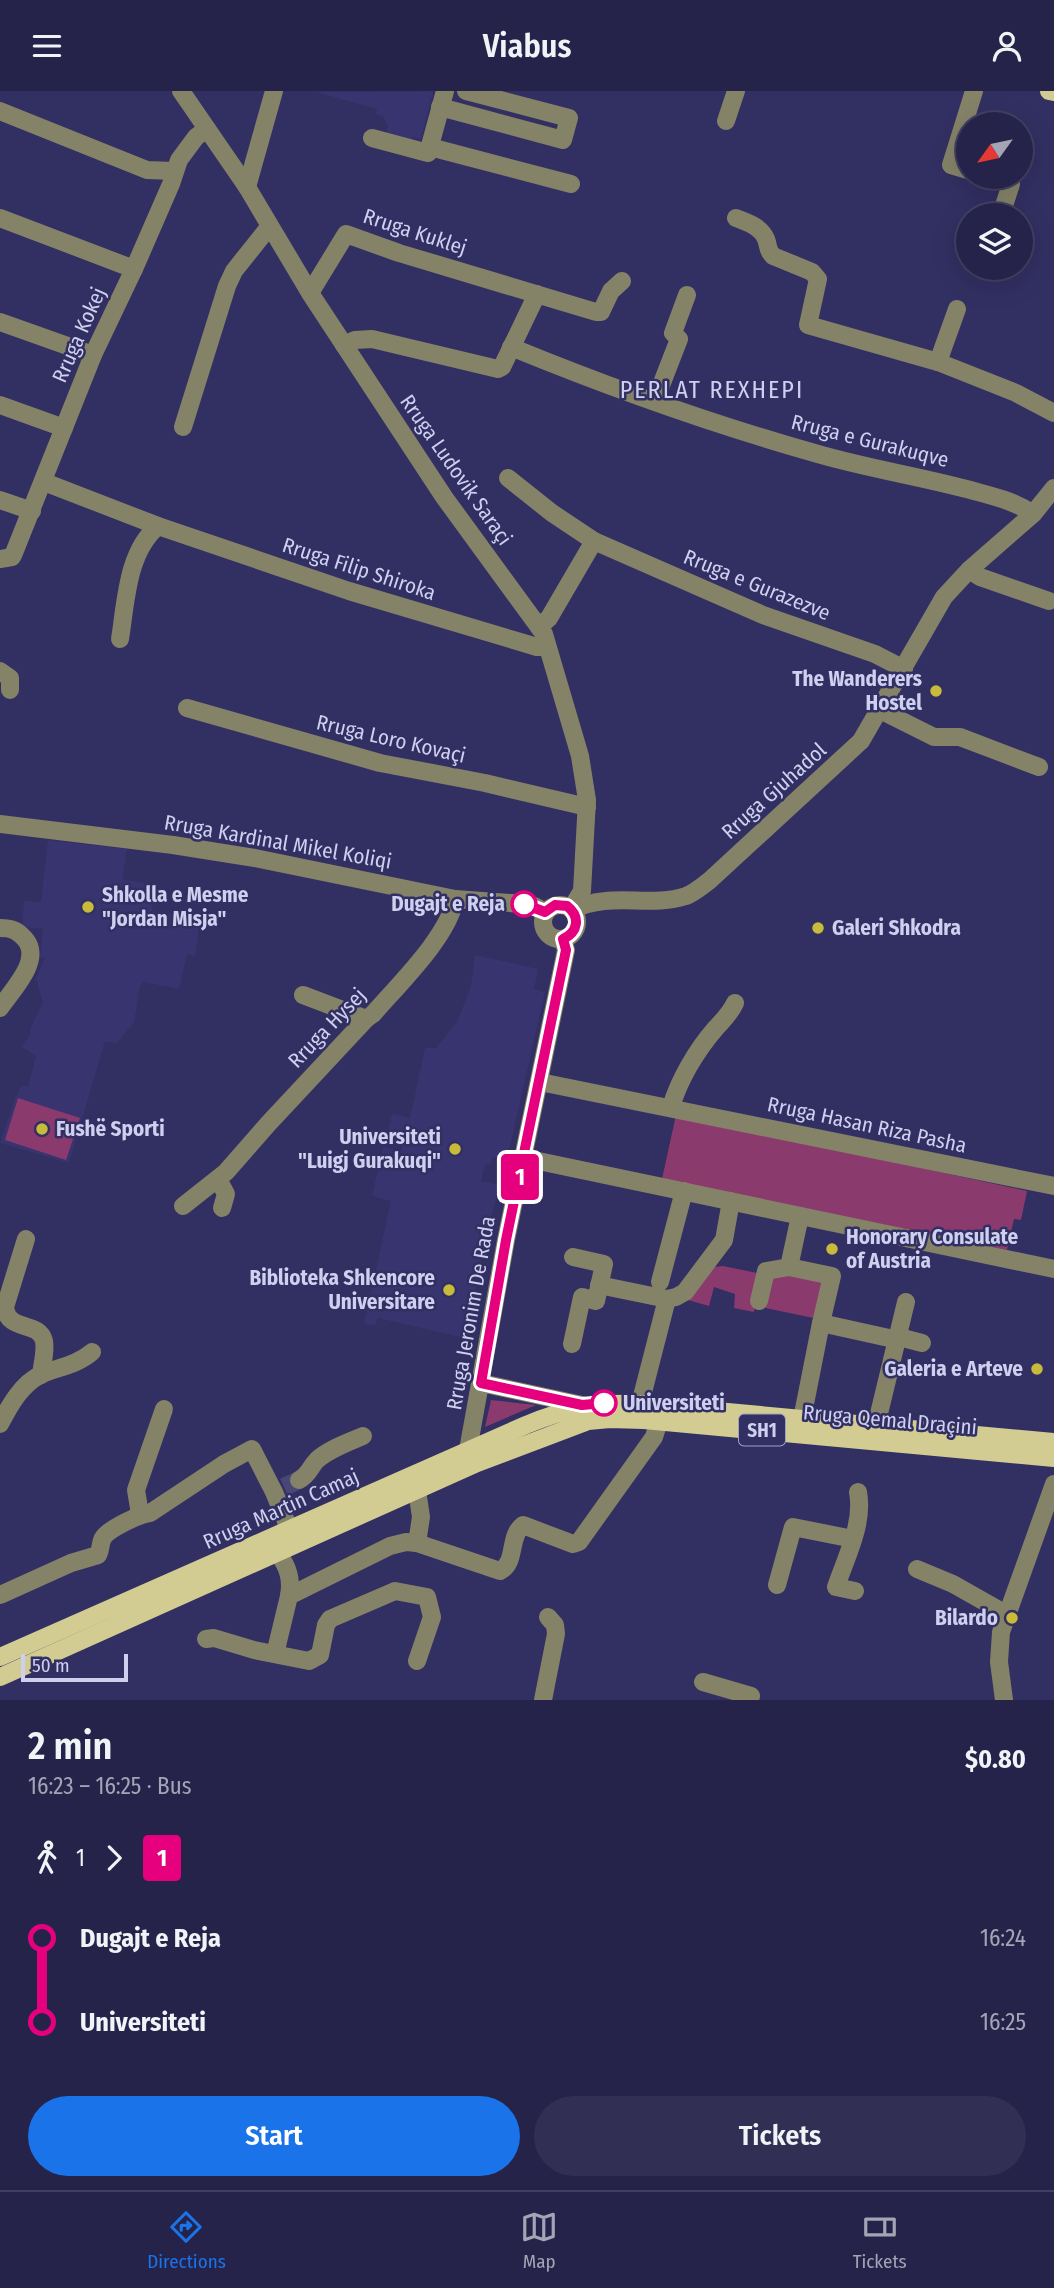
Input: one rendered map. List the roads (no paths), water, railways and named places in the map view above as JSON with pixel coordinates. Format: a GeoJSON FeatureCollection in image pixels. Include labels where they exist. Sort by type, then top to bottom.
{"type":"FeatureCollection","features":[{"type":"Feature","properties":{"kind":"main road"},"geometry":{"type":"LineString","coordinates":[[1049,91],[1054,92]]}},
{"type":"Feature","properties":{"kind":"main road","name":"Rruga Qemal Draçini"},"geometry":{"type":"LineString","coordinates":[[582,1405],[640,1404],[1054,1442]]}},
{"type":"Feature","properties":{"kind":"main road","name":"Rruga Martin Camaj"},"geometry":{"type":"LineString","coordinates":[[0,1677],[417,1490],[553,1414],[582,1405]]}},
{"type":"Feature","properties":{"kind":"main road","name":"Rruga Qemal Draçini"},"geometry":{"type":"LineString","coordinates":[[472,1457],[588,1421],[610,1419],[659,1421],[1054,1458]]}},
{"type":"Feature","properties":{"kind":"main road","name":"Rruga Martin Camaj"},"geometry":{"type":"LineString","coordinates":[[0,1657],[290,1531],[472,1457]]}},
{"type":"Feature","properties":{"kind":"street","name":"Rruga Ludovik Saraçi"},"geometry":{"type":"LineString","coordinates":[[181,91],[247,187],[310,293],[444,496],[539,627],[580,756],[587,807],[582,891],[572,910]]}},
{"type":"Feature","properties":{"kind":"street"},"geometry":{"type":"LineString","coordinates":[[247,187],[274,91]]}},
{"type":"Feature","properties":{"kind":"street"},"geometry":{"type":"LineString","coordinates":[[372,138],[428,153],[442,99],[564,139],[569,118],[466,91]]}},
{"type":"Feature","properties":{"kind":"street"},"geometry":{"type":"LineString","coordinates":[[726,121],[736,91]]}},
{"type":"Feature","properties":{"kind":"street"},"geometry":{"type":"LineString","coordinates":[[967,112],[974,91]]}},
{"type":"Feature","properties":{"kind":"street"},"geometry":{"type":"LineString","coordinates":[[0,111],[146,170],[174,171]]}},
{"type":"Feature","properties":{"kind":"street","name":"Rruga Kokej"},"geometry":{"type":"LineString","coordinates":[[0,559],[12,557],[93,355],[134,269],[171,184],[174,171],[189,145],[207,129]]}},
{"type":"Feature","properties":{"kind":"street"},"geometry":{"type":"LineString","coordinates":[[430,147],[571,184]]}},
{"type":"Feature","properties":{"kind":"street"},"geometry":{"type":"LineString","coordinates":[[956,149],[951,165],[956,166]]}},
{"type":"Feature","properties":{"kind":"street"},"geometry":{"type":"LineString","coordinates":[[0,218],[134,269]]}},
{"type":"Feature","properties":{"kind":"street"},"geometry":{"type":"LineString","coordinates":[[736,218],[752,225],[763,234],[768,252],[773,256],[812,272],[818,279],[808,325],[938,362],[1016,393],[1054,413]]}},
{"type":"Feature","properties":{"kind":"street"},"geometry":{"type":"LineString","coordinates":[[183,427],[227,286],[239,263],[269,227]]}},
{"type":"Feature","properties":{"kind":"street","name":"Rruga Kuklej"},"geometry":{"type":"LineString","coordinates":[[310,293],[346,234],[400,253],[601,312],[611,291],[622,281]]}},
{"type":"Feature","properties":{"kind":"street"},"geometry":{"type":"LineString","coordinates":[[344,345],[355,340],[384,341],[493,369],[502,367],[537,294]]}},
{"type":"Feature","properties":{"kind":"street"},"geometry":{"type":"LineString","coordinates":[[655,401],[679,339],[673,333],[687,295]]}},
{"type":"Feature","properties":{"kind":"street"},"geometry":{"type":"LineString","coordinates":[[938,362],[957,309]]}},
{"type":"Feature","properties":{"kind":"street"},"geometry":{"type":"LineString","coordinates":[[0,322],[93,355]]}},
{"type":"Feature","properties":{"kind":"street","name":"Rruga e Gurakuqve"},"geometry":{"type":"LineString","coordinates":[[511,347],[578,375],[818,454],[930,479],[1016,503],[1046,503]]}},
{"type":"Feature","properties":{"kind":"street"},"geometry":{"type":"LineString","coordinates":[[0,405],[64,428]]}},
{"type":"Feature","properties":{"kind":"street","name":"Rruga e Gurazezve"},"geometry":{"type":"LineString","coordinates":[[508,478],[594,541],[763,615],[875,655],[904,669]]}},
{"type":"Feature","properties":{"kind":"street","name":"Rruga Filip Shiroka"},"geometry":{"type":"LineString","coordinates":[[44,482],[158,526],[349,591],[537,647],[547,647]]}},
{"type":"Feature","properties":{"kind":"street"},"geometry":{"type":"LineString","coordinates":[[0,501],[32,511]]}},
{"type":"Feature","properties":{"kind":"street","name":"Rruga Gjuhadol"},"geometry":{"type":"LineString","coordinates":[[572,910],[587,902],[601,900],[687,896],[709,881],[854,749],[869,731],[944,597],[969,570],[1046,503]]}},
{"type":"Feature","properties":{"kind":"street"},"geometry":{"type":"LineString","coordinates":[[120,639],[136,557],[151,532],[158,526]]}},
{"type":"Feature","properties":{"kind":"street"},"geometry":{"type":"LineString","coordinates":[[539,627],[550,618],[594,541]]}},
{"type":"Feature","properties":{"kind":"street"},"geometry":{"type":"LineString","coordinates":[[969,570],[980,577],[1049,601]]}},
{"type":"Feature","properties":{"kind":"street"},"geometry":{"type":"LineString","coordinates":[[0,671],[10,678],[10,689]]}},
{"type":"Feature","properties":{"kind":"street","name":"Rruga Loro Kovaçi"},"geometry":{"type":"LineString","coordinates":[[187,708],[368,760],[587,807]]}},
{"type":"Feature","properties":{"kind":"street"},"geometry":{"type":"LineString","coordinates":[[880,710],[934,737],[960,737],[1039,767]]}},
{"type":"Feature","properties":{"kind":"street","name":"Rruga Kardinal Mikel Koliqi"},"geometry":{"type":"LineString","coordinates":[[0,824],[201,849],[455,899],[534,906],[545,912]]}},
{"type":"Feature","properties":{"kind":"street","name":"Rruga Hysej"},"geometry":{"type":"LineString","coordinates":[[183,1206],[218,1179],[373,1014],[435,942],[451,914],[455,899]]}},
{"type":"Feature","properties":{"kind":"street"},"geometry":{"type":"LineString","coordinates":[[555,905],[572,910],[577,924],[570,936],[556,939],[545,931],[545,912],[555,905]]}},
{"type":"Feature","properties":{"kind":"street"},"geometry":{"type":"LineString","coordinates":[[0,927],[12,928],[23,936],[31,952],[31,959],[23,975],[0,1008]]}},
{"type":"Feature","properties":{"kind":"street","name":"Rruga Jeronim De Rada"},"geometry":{"type":"LineString","coordinates":[[472,1457],[481,1383],[566,950],[563,939]]}},
{"type":"Feature","properties":{"kind":"street"},"geometry":{"type":"LineString","coordinates":[[303,995],[366,1019]]}},
{"type":"Feature","properties":{"kind":"street"},"geometry":{"type":"LineString","coordinates":[[671,1108],[687,1069],[735,1003]]}},
{"type":"Feature","properties":{"kind":"street","name":"Rruga Hasan Riza Pasha"},"geometry":{"type":"LineString","coordinates":[[540,1082],[1054,1186]]}},
{"type":"Feature","properties":{"kind":"street"},"geometry":{"type":"LineString","coordinates":[[524,1158],[1054,1269]]}},
{"type":"Feature","properties":{"kind":"street"},"geometry":{"type":"LineString","coordinates":[[218,1179],[226,1194],[222,1208]]}},
{"type":"Feature","properties":{"kind":"street"},"geometry":{"type":"LineString","coordinates":[[640,1404],[684,1191]]}},
{"type":"Feature","properties":{"kind":"street"},"geometry":{"type":"LineString","coordinates":[[599,1285],[664,1290],[676,1297],[685,1292],[724,1240],[731,1201]]}},
{"type":"Feature","properties":{"kind":"street"},"geometry":{"type":"LineString","coordinates":[[759,1301],[766,1271],[789,1267],[800,1216]]}},
{"type":"Feature","properties":{"kind":"street"},"geometry":{"type":"LineString","coordinates":[[26,1239],[5,1307],[6,1314],[14,1322],[40,1332],[43,1337],[41,1375]]}},
{"type":"Feature","properties":{"kind":"street"},"geometry":{"type":"LineString","coordinates":[[572,1344],[582,1297],[596,1301],[604,1264],[573,1257]]}},
{"type":"Feature","properties":{"kind":"street"},"geometry":{"type":"LineString","coordinates":[[704,1264],[724,1263]]}},
{"type":"Feature","properties":{"kind":"street","name":"Rruga Qemal Draçini"},"geometry":{"type":"LineString","coordinates":[[789,1267],[832,1276],[802,1419]]}},
{"type":"Feature","properties":{"kind":"street","name":"Rruga Qemal Draçini"},"geometry":{"type":"LineString","coordinates":[[876,1426],[906,1302]]}},
{"type":"Feature","properties":{"kind":"street"},"geometry":{"type":"LineString","coordinates":[[821,1323],[922,1343]]}},
{"type":"Feature","properties":{"kind":"street"},"geometry":{"type":"LineString","coordinates":[[0,1424],[24,1387],[41,1375],[74,1363],[92,1352]]}},
{"type":"Feature","properties":{"kind":"street","name":"Rruga Qemal Draçini"},"geometry":{"type":"LineString","coordinates":[[481,1383],[582,1405]]}},
{"type":"Feature","properties":{"kind":"street"},"geometry":{"type":"LineString","coordinates":[[140,1514],[136,1490],[164,1409]]}},
{"type":"Feature","properties":{"kind":"street"},"geometry":{"type":"LineString","coordinates":[[289,1596],[390,1546],[405,1542],[417,1543],[500,1571],[505,1569],[508,1563],[517,1529],[523,1525],[573,1544],[579,1542],[654,1437],[659,1421]]}},
{"type":"Feature","properties":{"kind":"street"},"geometry":{"type":"LineString","coordinates":[[286,1487],[306,1477],[317,1460],[323,1456],[363,1436]]}},
{"type":"Feature","properties":{"kind":"street"},"geometry":{"type":"LineString","coordinates":[[0,1595],[71,1563],[98,1555],[104,1535],[140,1514],[150,1513],[224,1464],[252,1449],[286,1487],[290,1531]]}},
{"type":"Feature","properties":{"kind":"street"},"geometry":{"type":"LineString","coordinates":[[1004,1700],[999,1644],[1006,1614],[1054,1484]]}},
{"type":"Feature","properties":{"kind":"street"},"geometry":{"type":"LineString","coordinates":[[417,1490],[421,1517],[417,1543]]}},
{"type":"Feature","properties":{"kind":"street"},"geometry":{"type":"LineString","coordinates":[[855,1591],[836,1587],[861,1507],[858,1492]]}},
{"type":"Feature","properties":{"kind":"street"},"geometry":{"type":"LineString","coordinates":[[777,1585],[793,1527],[853,1539]]}},
{"type":"Feature","properties":{"kind":"street","name":"Rruga Martin Camaj"},"geometry":{"type":"LineString","coordinates":[[275,1654],[291,1584],[278,1553]]}},
{"type":"Feature","properties":{"kind":"street"},"geometry":{"type":"LineString","coordinates":[[917,1569],[953,1584],[1006,1614]]}},
{"type":"Feature","properties":{"kind":"street"},"geometry":{"type":"LineString","coordinates":[[206,1639],[214,1638],[309,1661],[320,1655],[326,1625],[330,1619],[395,1591],[427,1597],[432,1617],[417,1661]]}},
{"type":"Feature","properties":{"kind":"street"},"geometry":{"type":"LineString","coordinates":[[543,1700],[556,1634],[555,1625],[548,1616]]}},
{"type":"Feature","properties":{"kind":"street"},"geometry":{"type":"LineString","coordinates":[[703,1682],[751,1696],[750,1700]]}},
{"type":"Feature","properties":{"kind":"tunnel"},"geometry":{"type":"LineString","coordinates":[[284,1487],[299,1480]]}},
{"type":"Feature","properties":{"kind":"place","name":"The Wanderers Hostel"},"geometry":{"type":"Point","coordinates":[936,691]}},
{"type":"Feature","properties":{"kind":"place","name":"Dugajt e Reja"},"geometry":{"type":"Point","coordinates":[524,904]}},
{"type":"Feature","properties":{"kind":"place","name":"Shkolla e Mesme \"Jordan Misja\""},"geometry":{"type":"Point","coordinates":[88,907]}},
{"type":"Feature","properties":{"kind":"place","name":"Galeri Shkodra"},"geometry":{"type":"Point","coordinates":[818,928]}},
{"type":"Feature","properties":{"kind":"place","name":"Fushë Sporti"},"geometry":{"type":"Point","coordinates":[42,1129]}},
{"type":"Feature","properties":{"kind":"place","name":"Universiteti \"Luigj Gurakuqi\""},"geometry":{"type":"Point","coordinates":[455,1149]}},
{"type":"Feature","properties":{"kind":"place","name":"Honorary Consulate of Austria"},"geometry":{"type":"Point","coordinates":[832,1249]}},
{"type":"Feature","properties":{"kind":"place","name":"Biblioteka Shkencore Universitare"},"geometry":{"type":"Point","coordinates":[449,1290]}},
{"type":"Feature","properties":{"kind":"place","name":"Galeria e Arteve"},"geometry":{"type":"Point","coordinates":[1037,1369]}},
{"type":"Feature","properties":{"kind":"place","name":"Universiteti"},"geometry":{"type":"Point","coordinates":[604,1403]}},
{"type":"Feature","properties":{"kind":"place","name":"Bilardo"},"geometry":{"type":"Point","coordinates":[1012,1618]}},
{"type":"Feature","properties":{"kind":"district","name":"PERLAT REXHEPI"},"geometry":{"type":"Point","coordinates":[712,390]}}]}
